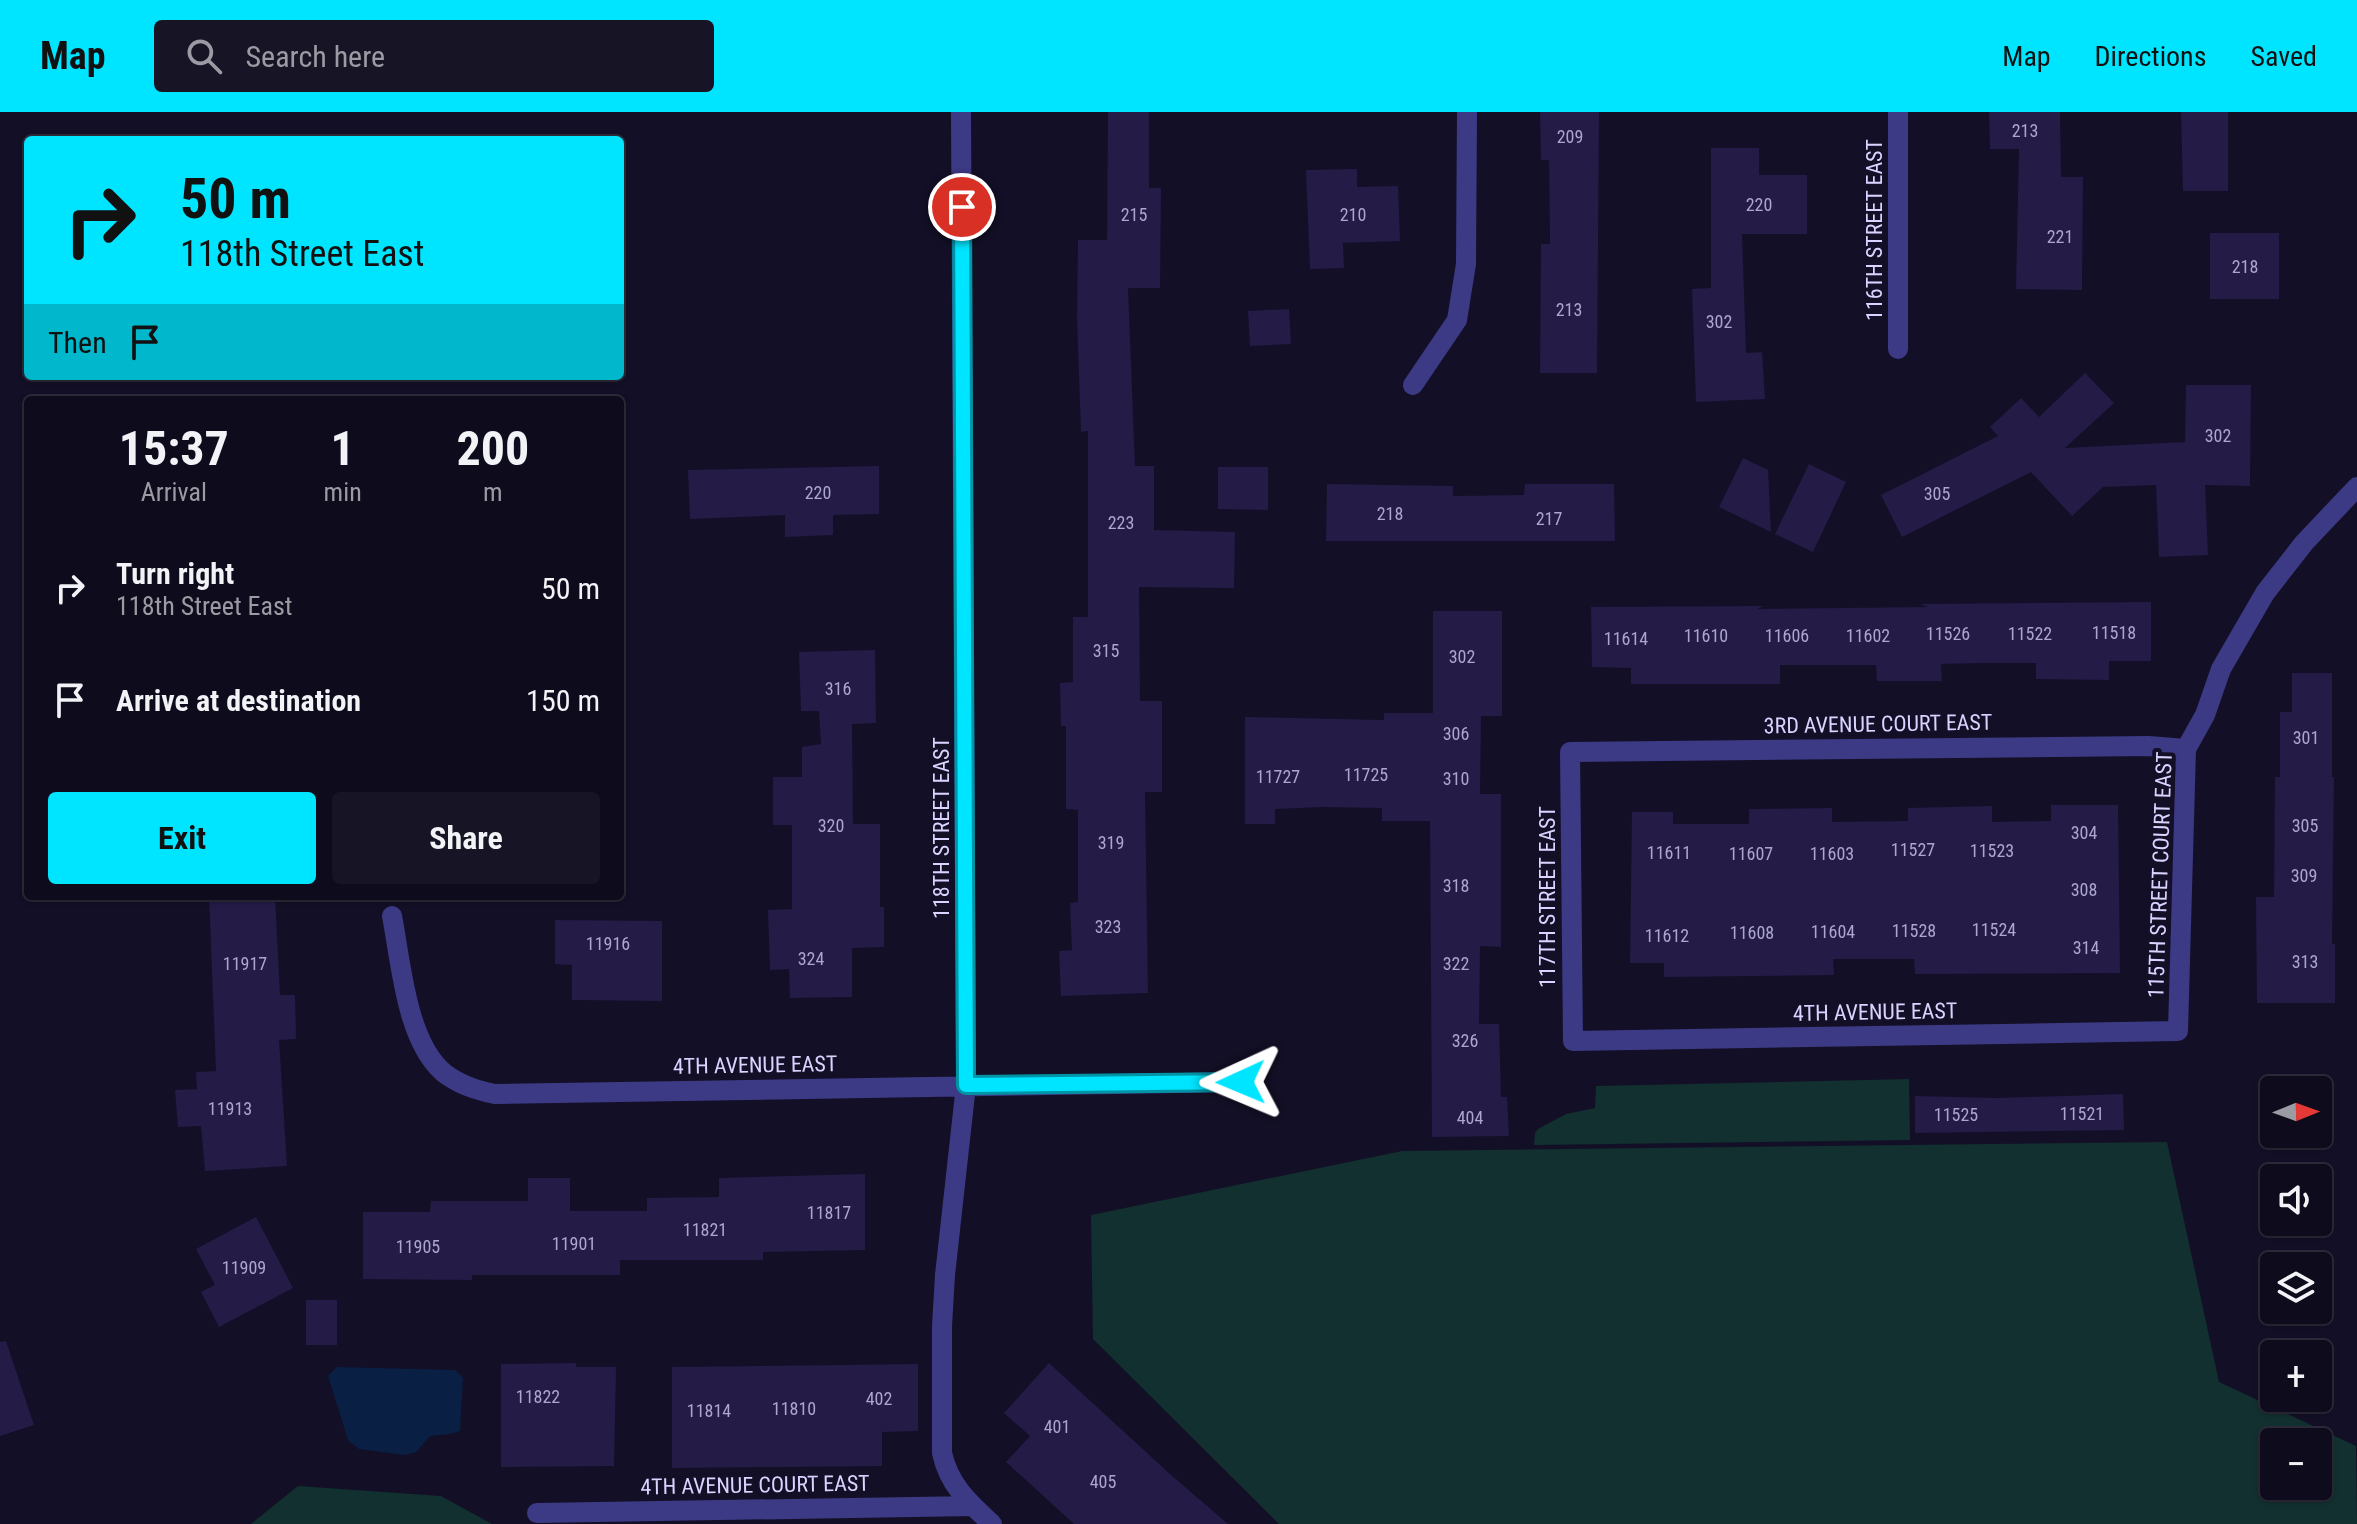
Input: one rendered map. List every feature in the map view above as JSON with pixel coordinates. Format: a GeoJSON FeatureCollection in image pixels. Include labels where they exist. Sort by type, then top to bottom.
{"type":"FeatureCollection","features":[{"type":"Feature","properties":{"kind":"street","name":"118TH STREET EAST"},"geometry":{"type":"LineString","coordinates":[[961,112],[966,1085],[945,1275],[942,1453],[946,1472],[992,1524]]}},
{"type":"Feature","properties":{"kind":"street"},"geometry":{"type":"LineString","coordinates":[[1413,385],[1457,320],[1466,264],[1467,112]]}},
{"type":"Feature","properties":{"kind":"street","name":"116TH STREET EAST"},"geometry":{"type":"LineString","coordinates":[[1898,112],[1898,349]]}},
{"type":"Feature","properties":{"kind":"street","name":"115TH STREET COURT EAST"},"geometry":{"type":"LineString","coordinates":[[2178,1031],[2186,749],[2205,715],[2221,669],[2265,593],[2304,543],[2357,487]]}},
{"type":"Feature","properties":{"kind":"street","name":"3RD AVENUE COURT EAST"},"geometry":{"type":"LineString","coordinates":[[1570,752],[2148,746],[2186,749]]}},
{"type":"Feature","properties":{"kind":"street","name":"117TH STREET EAST"},"geometry":{"type":"LineString","coordinates":[[1570,752],[1573,1041]]}},
{"type":"Feature","properties":{"kind":"street","name":"4TH AVENUE EAST"},"geometry":{"type":"LineString","coordinates":[[392,916],[410,1011],[428,1054],[444,1072],[468,1088],[495,1094],[1241,1082]]}},
{"type":"Feature","properties":{"kind":"street","name":"4TH AVENUE EAST"},"geometry":{"type":"LineString","coordinates":[[1573,1041],[2178,1031]]}},
{"type":"Feature","properties":{"kind":"street","name":"4TH AVENUE COURT EAST"},"geometry":{"type":"LineString","coordinates":[[537,1513],[704,1517],[973,1506]]}},
{"type":"Feature","properties":{"kind":"green space"},"geometry":{"type":"Polygon","coordinates":[[[1909,1079],[1910,1140],[1534,1145],[1538,1129],[1566,1114],[1595,1108],[1596,1086],[1909,1079]]]}},
{"type":"Feature","properties":{"kind":"green space"},"geometry":{"type":"Polygon","coordinates":[[[2167,1142],[2219,1382],[2260,1401],[2260,1412],[2283,1412],[2317,1428],[2260,1428],[2260,1500],[2332,1500],[2332,1435],[2356,1446],[2357,1524],[1279,1524],[1093,1339],[1091,1215],[1402,1151],[2167,1142]]]}},
{"type":"Feature","properties":{"kind":"green space"},"geometry":{"type":"Polygon","coordinates":[[[298,1486],[441,1496],[492,1524],[251,1524],[298,1486]]]}},
{"type":"Feature","properties":{"kind":"water"},"geometry":{"type":"Polygon","coordinates":[[[337,1367],[455,1370],[463,1378],[460,1431],[430,1436],[416,1452],[405,1455],[359,1449],[348,1440],[328,1376],[337,1367]]]}},
{"type":"Feature","properties":{"kind":"building"},"geometry":{"type":"Polygon","coordinates":[[[1108,112],[1149,112],[1149,188],[1161,188],[1160,288],[1128,288],[1135,466],[1154,466],[1154,530],[1235,532],[1234,588],[1139,587],[1140,701],[1162,701],[1162,792],[1145,792],[1148,993],[1061,996],[1059,951],[1072,950],[1070,903],[1078,902],[1078,810],[1066,809],[1066,726],[1061,726],[1060,683],[1073,682],[1073,617],[1088,617],[1088,431],[1081,432],[1078,240],[1107,240],[1108,112]]]}},
{"type":"Feature","properties":{"kind":"building"},"geometry":{"type":"Polygon","coordinates":[[[1540,112],[1599,112],[1597,373],[1540,373],[1541,244],[1550,244],[1549,160],[1541,160],[1540,112]]]}},
{"type":"Feature","properties":{"kind":"building"},"geometry":{"type":"Polygon","coordinates":[[[1989,112],[2060,112],[2061,177],[2083,177],[2082,290],[2016,289],[2019,149],[1990,149],[1989,112]]]}},
{"type":"Feature","properties":{"kind":"building"},"geometry":{"type":"Polygon","coordinates":[[[2181,112],[2228,112],[2228,191],[2183,191],[2181,112]]]}},
{"type":"Feature","properties":{"kind":"building"},"geometry":{"type":"Polygon","coordinates":[[[1711,148],[1759,148],[1759,175],[1807,175],[1807,234],[1742,234],[1746,353],[1762,352],[1765,399],[1696,402],[1692,289],[1711,288],[1711,148]]]}},
{"type":"Feature","properties":{"kind":"building"},"geometry":{"type":"Polygon","coordinates":[[[1357,169],[1357,187],[1398,186],[1400,241],[1343,243],[1344,268],[1310,269],[1306,170],[1357,169]]]}},
{"type":"Feature","properties":{"kind":"building"},"geometry":{"type":"Polygon","coordinates":[[[2210,233],[2279,233],[2279,299],[2210,299],[2210,233]]]}},
{"type":"Feature","properties":{"kind":"building"},"geometry":{"type":"Polygon","coordinates":[[[1289,309],[1291,344],[1250,346],[1248,311],[1289,309]]]}},
{"type":"Feature","properties":{"kind":"building"},"geometry":{"type":"Polygon","coordinates":[[[2085,373],[2114,403],[2065,448],[2185,442],[2186,385],[2251,385],[2250,486],[2205,485],[2208,555],[2159,557],[2156,485],[2103,487],[2072,516],[2031,472],[1902,537],[1881,495],[1998,436],[1990,427],[2021,398],[2039,417],[2085,373]]]}},
{"type":"Feature","properties":{"kind":"building"},"geometry":{"type":"Polygon","coordinates":[[[1743,458],[1768,470],[1771,532],[1719,507],[1743,458]]]}},
{"type":"Feature","properties":{"kind":"building"},"geometry":{"type":"Polygon","coordinates":[[[1809,464],[1846,482],[1813,552],[1775,534],[1809,464]]]}},
{"type":"Feature","properties":{"kind":"building"},"geometry":{"type":"Polygon","coordinates":[[[879,466],[879,514],[833,515],[833,535],[785,537],[785,515],[690,519],[688,470],[879,466]]]}},
{"type":"Feature","properties":{"kind":"building"},"geometry":{"type":"Polygon","coordinates":[[[1218,467],[1268,467],[1268,510],[1218,509],[1218,467]]]}},
{"type":"Feature","properties":{"kind":"building"},"geometry":{"type":"Polygon","coordinates":[[[1327,484],[1453,486],[1453,496],[1524,495],[1525,484],[1614,484],[1615,541],[1326,541],[1327,484]]]}},
{"type":"Feature","properties":{"kind":"building"},"geometry":{"type":"Polygon","coordinates":[[[2151,602],[2151,661],[2109,661],[2109,680],[2036,679],[2036,663],[1978,663],[1941,664],[1942,681],[1877,681],[1876,665],[1780,665],[1780,684],[1631,684],[1631,668],[1592,667],[1591,607],[1764,606],[1757,609],[2151,602]]]}},
{"type":"Feature","properties":{"kind":"building"},"geometry":{"type":"Polygon","coordinates":[[[1433,611],[1502,611],[1502,716],[1481,716],[1480,794],[1501,794],[1501,947],[1480,946],[1479,1024],[1499,1024],[1501,1097],[1507,1097],[1509,1136],[1432,1137],[1430,821],[1382,821],[1382,808],[1323,807],[1275,809],[1275,824],[1245,824],[1245,717],[1384,720],[1384,713],[1433,713],[1433,611]]]}},
{"type":"Feature","properties":{"kind":"building"},"geometry":{"type":"Polygon","coordinates":[[[875,650],[876,723],[852,724],[853,824],[880,824],[880,907],[884,907],[884,947],[852,948],[852,997],[790,998],[789,969],[770,970],[768,910],[792,909],[792,825],[773,825],[773,777],[802,777],[802,747],[821,744],[819,711],[801,711],[799,652],[875,650]]]}},
{"type":"Feature","properties":{"kind":"building"},"geometry":{"type":"Polygon","coordinates":[[[2292,673],[2332,673],[2332,944],[2335,944],[2335,1003],[2257,1003],[2256,897],[2274,897],[2275,777],[2280,777],[2280,712],[2292,712],[2292,673]]]}},
{"type":"Feature","properties":{"kind":"building"},"geometry":{"type":"Polygon","coordinates":[[[2051,805],[2118,805],[2120,973],[1915,974],[1914,959],[1833,959],[1834,975],[1664,977],[1664,963],[1630,963],[1632,812],[1673,812],[1673,824],[1749,824],[1749,809],[1832,808],[1832,822],[1908,821],[1908,808],[1992,806],[1992,822],[2051,821],[2051,805]]]}},
{"type":"Feature","properties":{"kind":"building"},"geometry":{"type":"Polygon","coordinates":[[[209,900],[275,900],[280,995],[295,995],[296,1039],[279,1040],[287,1166],[205,1171],[201,1126],[178,1127],[175,1090],[197,1089],[196,1072],[216,1071],[209,900]]]}},
{"type":"Feature","properties":{"kind":"building"},"geometry":{"type":"Polygon","coordinates":[[[555,920],[662,921],[662,1001],[572,1000],[572,965],[555,964],[555,920]]]}},
{"type":"Feature","properties":{"kind":"building"},"geometry":{"type":"Polygon","coordinates":[[[2123,1094],[2124,1130],[1915,1133],[1915,1096],[1997,1098],[2123,1094]]]}},
{"type":"Feature","properties":{"kind":"building"},"geometry":{"type":"Polygon","coordinates":[[[865,1174],[865,1250],[763,1252],[763,1260],[620,1260],[620,1275],[472,1275],[472,1280],[363,1279],[363,1212],[430,1212],[431,1201],[528,1201],[528,1178],[570,1178],[570,1211],[647,1211],[647,1198],[719,1197],[719,1178],[865,1174]]]}},
{"type":"Feature","properties":{"kind":"building"},"geometry":{"type":"Polygon","coordinates":[[[256,1217],[293,1288],[219,1327],[201,1292],[215,1285],[196,1249],[256,1217]]]}},
{"type":"Feature","properties":{"kind":"building"},"geometry":{"type":"Polygon","coordinates":[[[306,1300],[337,1300],[337,1345],[306,1345],[306,1300]]]}},
{"type":"Feature","properties":{"kind":"building"},"geometry":{"type":"Polygon","coordinates":[[[6,1341],[34,1425],[0,1436],[0,1342],[6,1341]]]}},
{"type":"Feature","properties":{"kind":"building"},"geometry":{"type":"Polygon","coordinates":[[[576,1363],[576,1367],[616,1367],[614,1466],[501,1467],[501,1364],[576,1363]]]}},
{"type":"Feature","properties":{"kind":"building"},"geometry":{"type":"Polygon","coordinates":[[[1049,1363],[1228,1524],[1074,1524],[1006,1462],[1030,1436],[1004,1413],[1049,1363]]]}},
{"type":"Feature","properties":{"kind":"building"},"geometry":{"type":"Polygon","coordinates":[[[918,1364],[918,1431],[882,1432],[882,1466],[672,1468],[672,1367],[918,1364]]]}},
{"type":"Feature","properties":{"kind":"route"},"geometry":{"type":"LineString","coordinates":[[962,207],[966,1085],[1241,1082]]}}]}
